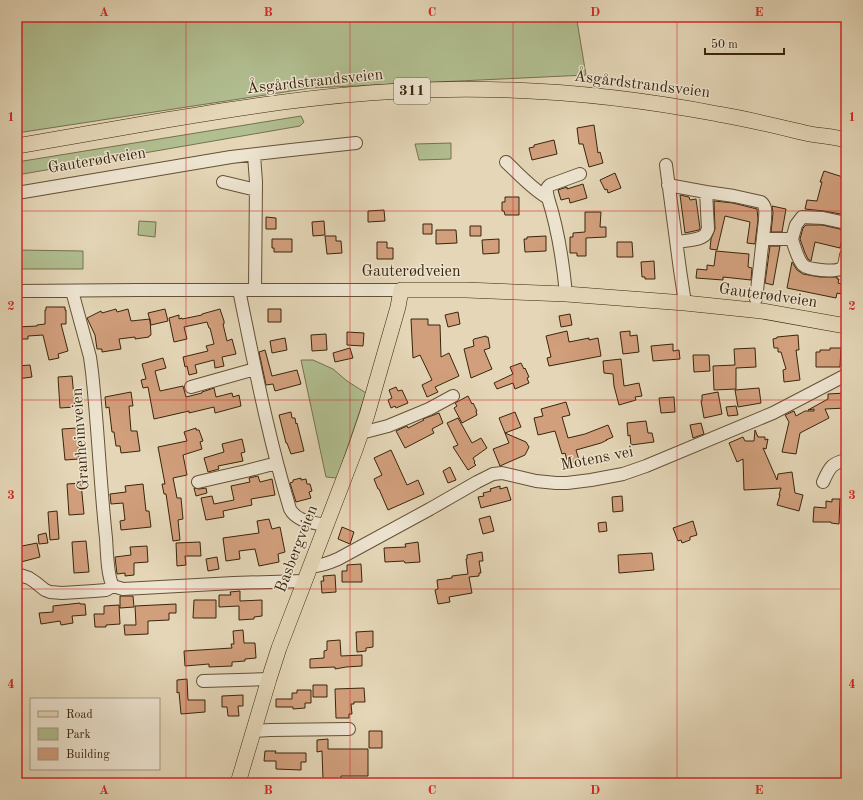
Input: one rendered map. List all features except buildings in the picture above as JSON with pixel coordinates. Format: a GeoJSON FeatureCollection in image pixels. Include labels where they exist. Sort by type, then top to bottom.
{"type":"FeatureCollection","features":[{"type":"Feature","properties":{"kind":"main road","name":"Åsgårdstrandsveien"},"geometry":{"type":"LineString","coordinates":[[17,146],[230,109],[287,101],[345,95],[440,90],[534,91],[628,99],[737,117],[807,133],[846,140]]}},
{"type":"Feature","properties":{"kind":"main road","name":"Åsgårdstrandsveien"},"geometry":{"type":"LineString","coordinates":[[807,133],[846,148]]}},
{"type":"Feature","properties":{"kind":"main road","name":"Gauterødveien"},"geometry":{"type":"LineString","coordinates":[[401,290],[466,290],[566,294],[685,303],[762,311],[846,326]]}},
{"type":"Feature","properties":{"kind":"main road","name":"Basbergveien"},"geometry":{"type":"LineString","coordinates":[[238,783],[279,648],[361,433],[387,348],[401,290]]}},
{"type":"Feature","properties":{"kind":"street","name":"Gauterødveien"},"geometry":{"type":"LineString","coordinates":[[17,193],[231,157],[356,143]]}},
{"type":"Feature","properties":{"kind":"street"},"geometry":{"type":"LineString","coordinates":[[254,155],[256,190],[255,290]]}},
{"type":"Feature","properties":{"kind":"street"},"geometry":{"type":"LineString","coordinates":[[506,162],[540,194],[548,198]]}},
{"type":"Feature","properties":{"kind":"street"},"geometry":{"type":"LineString","coordinates":[[666,165],[685,303]]}},
{"type":"Feature","properties":{"kind":"street"},"geometry":{"type":"LineString","coordinates":[[566,294],[555,222],[548,198],[547,188],[550,185],[580,174]]}},
{"type":"Feature","properties":{"kind":"street"},"geometry":{"type":"LineString","coordinates":[[223,182],[256,190]]}},
{"type":"Feature","properties":{"kind":"street","name":"Gauterødveien"},"geometry":{"type":"LineString","coordinates":[[668,186],[747,199],[761,202],[763,204],[766,208],[756,299]]}},
{"type":"Feature","properties":{"kind":"street"},"geometry":{"type":"LineString","coordinates":[[677,242],[699,238],[705,235],[708,229],[706,192]]}},
{"type":"Feature","properties":{"kind":"street"},"geometry":{"type":"LineString","coordinates":[[763,239],[792,239],[796,224],[802,217],[823,218],[846,223]]}},
{"type":"Feature","properties":{"kind":"street","name":"Gauterødveien"},"geometry":{"type":"LineString","coordinates":[[792,239],[800,261],[804,266],[810,268],[834,271],[840,269],[843,267],[846,255]]}},
{"type":"Feature","properties":{"kind":"street"},"geometry":{"type":"LineString","coordinates":[[239,290],[255,369],[277,463],[290,509],[292,514],[301,520],[325,525]]}},
{"type":"Feature","properties":{"kind":"street","name":"Gauterødveien"},"geometry":{"type":"LineString","coordinates":[[17,291],[401,290]]}},
{"type":"Feature","properties":{"kind":"street","name":"Granheimveien"},"geometry":{"type":"LineString","coordinates":[[72,291],[90,357],[102,507],[111,582],[113,586]]}},
{"type":"Feature","properties":{"kind":"street"},"geometry":{"type":"LineString","coordinates":[[191,387],[255,369]]}},
{"type":"Feature","properties":{"kind":"street","name":"Motens vei"},"geometry":{"type":"LineString","coordinates":[[310,566],[328,563],[338,559],[493,474],[502,473],[556,484],[591,480],[623,474],[773,413],[846,375]]}},
{"type":"Feature","properties":{"kind":"street"},"geometry":{"type":"LineString","coordinates":[[361,433],[388,426],[429,409],[453,396]]}},
{"type":"Feature","properties":{"kind":"street"},"geometry":{"type":"LineString","coordinates":[[823,482],[829,469],[838,462],[846,460]]}},
{"type":"Feature","properties":{"kind":"street"},"geometry":{"type":"LineString","coordinates":[[198,482],[277,463]]}},
{"type":"Feature","properties":{"kind":"street"},"geometry":{"type":"LineString","coordinates":[[17,574],[29,578],[45,590],[62,593],[106,590],[113,586],[123,590],[234,583],[304,581]]}},
{"type":"Feature","properties":{"kind":"street"},"geometry":{"type":"LineString","coordinates":[[203,681],[269,679]]}},
{"type":"Feature","properties":{"kind":"street"},"geometry":{"type":"LineString","coordinates":[[253,731],[349,729]]}},
{"type":"Feature","properties":{"kind":"green space"},"geometry":{"type":"Polygon","coordinates":[[[17,17],[583,17],[577,21],[586,75],[311,88],[17,133],[17,17]]]}},
{"type":"Feature","properties":{"kind":"green space"},"geometry":{"type":"Polygon","coordinates":[[[301,116],[304,122],[300,126],[17,175],[17,162],[301,116]]]}},
{"type":"Feature","properties":{"kind":"green space"},"geometry":{"type":"Polygon","coordinates":[[[451,143],[451,159],[419,160],[415,144],[451,143]]]}},
{"type":"Feature","properties":{"kind":"green space"},"geometry":{"type":"Polygon","coordinates":[[[139,221],[156,222],[155,237],[138,235],[139,221]]]}},
{"type":"Feature","properties":{"kind":"green space"},"geometry":{"type":"Polygon","coordinates":[[[17,250],[83,251],[83,269],[17,269],[17,250]]]}},
{"type":"Feature","properties":{"kind":"green space"},"geometry":{"type":"Polygon","coordinates":[[[301,360],[313,360],[333,369],[347,381],[366,393],[337,478],[326,477],[301,360]]]}}]}
